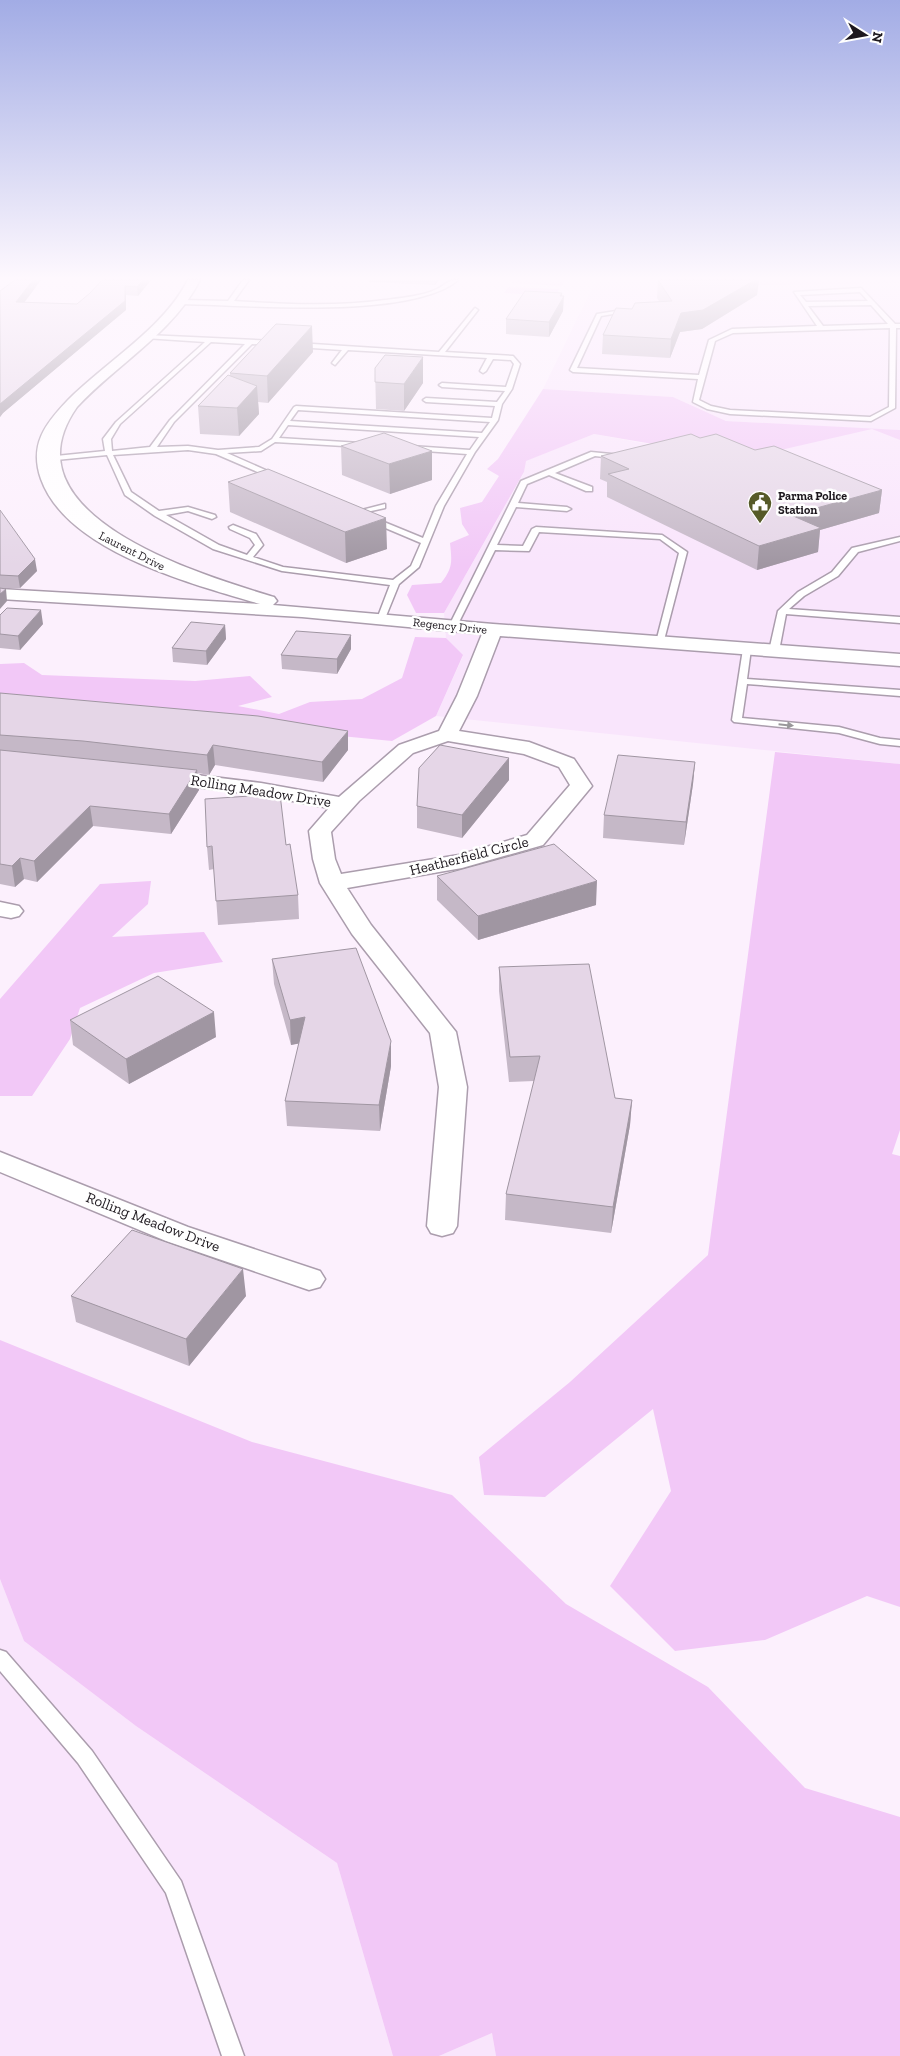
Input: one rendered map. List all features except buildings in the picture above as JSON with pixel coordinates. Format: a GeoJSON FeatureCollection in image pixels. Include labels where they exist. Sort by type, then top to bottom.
{"type":"FeatureCollection","features":[{"type":"Feature","properties":{"kind":"street","name":"Laurent Drive"},"geometry":{"type":"LineString","coordinates":[[105,376],[63,414],[48,437],[43,460],[49,485],[64,506],[82,523],[163,580],[302,612]]}},
{"type":"Feature","properties":{"kind":"street","name":"Laurent Drive"},"geometry":{"type":"LineString","coordinates":[[128,603],[163,580]]}},
{"type":"Feature","properties":{"kind":"street","name":"Regency Drive"},"geometry":{"type":"LineString","coordinates":[[0,594],[302,612],[493,630],[900,660]]}},
{"type":"Feature","properties":{"kind":"street"},"geometry":{"type":"LineString","coordinates":[[442,1226],[453,1087],[443,1032],[361,930],[332,883],[324,859],[320,831],[343,804],[406,748],[446,735],[467,696],[493,630]]}},
{"type":"Feature","properties":{"kind":"street","name":"Heatherfield Circle"},"geometry":{"type":"LineString","coordinates":[[332,883],[462,860],[535,840],[580,786],[567,763],[530,748],[446,735]]}},
{"type":"Feature","properties":{"kind":"street","name":"Rolling Meadow Drive"},"geometry":{"type":"LineString","coordinates":[[144,774],[261,789],[343,804]]}},
{"type":"Feature","properties":{"kind":"street","name":"Rolling Meadow Drive"},"geometry":{"type":"LineString","coordinates":[[0,1161],[177,1234],[308,1279]]}},
{"type":"Feature","properties":{"kind":"lane"},"geometry":{"type":"LineString","coordinates":[[170,376],[118,423],[107,439],[109,453],[128,493],[158,514],[216,547],[248,558],[282,569],[395,583]]}},
{"type":"Feature","properties":{"kind":"lane"},"geometry":{"type":"LineString","coordinates":[[152,449],[172,421],[216,376]]}},
{"type":"Feature","properties":{"kind":"lane"},"geometry":{"type":"LineString","coordinates":[[381,619],[395,583],[415,567],[440,506],[472,452],[495,420],[499,404],[509,389],[513,376]]}},
{"type":"Feature","properties":{"kind":"lane"},"geometry":{"type":"LineString","coordinates":[[683,376],[702,377],[695,401],[709,408],[730,412],[871,419],[892,408],[894,376]]}},
{"type":"Feature","properties":{"kind":"lane"},"geometry":{"type":"LineString","coordinates":[[442,385],[509,389]]}},
{"type":"Feature","properties":{"kind":"lane"},"geometry":{"type":"LineString","coordinates":[[426,400],[499,404]]}},
{"type":"Feature","properties":{"kind":"lane"},"geometry":{"type":"LineString","coordinates":[[43,460],[152,449],[188,448],[218,452],[261,449],[274,440],[296,408],[495,420]]}},
{"type":"Feature","properties":{"kind":"lane"},"geometry":{"type":"LineString","coordinates":[[285,423],[485,435]]}},
{"type":"Feature","properties":{"kind":"lane"},"geometry":{"type":"LineString","coordinates":[[274,440],[368,445]]}},
{"type":"Feature","properties":{"kind":"lane"},"geometry":{"type":"LineString","coordinates":[[405,448],[472,452]]}},
{"type":"Feature","properties":{"kind":"lane"},"geometry":{"type":"LineString","coordinates":[[218,452],[277,478]]}},
{"type":"Feature","properties":{"kind":"lane"},"geometry":{"type":"LineString","coordinates":[[453,626],[524,483],[594,454],[625,457],[633,461]]}},
{"type":"Feature","properties":{"kind":"lane"},"geometry":{"type":"LineString","coordinates":[[550,473],[589,489]]}},
{"type":"Feature","properties":{"kind":"lane"},"geometry":{"type":"LineString","coordinates":[[513,505],[567,509]]}},
{"type":"Feature","properties":{"kind":"lane"},"geometry":{"type":"LineString","coordinates":[[382,506],[354,513],[426,542]]}},
{"type":"Feature","properties":{"kind":"lane"},"geometry":{"type":"LineString","coordinates":[[158,514],[188,509],[212,517]]}},
{"type":"Feature","properties":{"kind":"lane"},"geometry":{"type":"LineString","coordinates":[[233,527],[253,536],[259,545],[248,558]]}},
{"type":"Feature","properties":{"kind":"lane"},"geometry":{"type":"LineString","coordinates":[[492,547],[526,549],[536,529],[662,537],[683,552],[660,642]]}},
{"type":"Feature","properties":{"kind":"lane"},"geometry":{"type":"LineString","coordinates":[[774,651],[782,611],[801,594],[836,574],[855,550],[900,539]]}},
{"type":"Feature","properties":{"kind":"lane"},"geometry":{"type":"LineString","coordinates":[[782,611],[900,620]]}},
{"type":"Feature","properties":{"kind":"lane"},"geometry":{"type":"LineString","coordinates":[[747,649],[737,720],[839,730],[880,741],[900,743]]}},
{"type":"Feature","properties":{"kind":"lane"},"geometry":{"type":"LineString","coordinates":[[742,681],[900,693]]}},
{"type":"Feature","properties":{"kind":"lane"},"geometry":{"type":"LineString","coordinates":[[0,1658],[85,1757],[174,1888],[233,2056]]}},
{"type":"Feature","properties":{"kind":"shaded area"},"geometry":{"type":"Polygon","coordinates":[[[549,376],[900,376],[900,430],[874,429],[900,440],[900,764],[436,716],[463,656],[446,638],[444,613],[524,473],[525,461],[594,434],[664,447],[870,429],[726,421],[673,397],[543,389],[549,376]]]}},
{"type":"Feature","properties":{"kind":"shaded area"},"geometry":{"type":"Polygon","coordinates":[[[543,389],[673,397],[726,421],[900,430],[900,440],[872,429],[741,459],[594,434],[526,461],[524,472],[444,613],[416,613],[407,595],[412,585],[441,583],[445,578],[451,564],[450,543],[469,535],[462,524],[460,508],[482,502],[499,476],[487,469],[498,459],[543,389]]]}},
{"type":"Feature","properties":{"kind":"shaded area"},"geometry":{"type":"Polygon","coordinates":[[[415,637],[446,638],[463,655],[436,716],[392,741],[0,703],[0,664],[24,663],[42,675],[195,681],[250,676],[272,697],[238,706],[279,714],[310,702],[362,699],[402,678],[415,637]]]}},
{"type":"Feature","properties":{"kind":"shaded area"},"geometry":{"type":"Polygon","coordinates":[[[775,752],[900,764],[900,1130],[892,1154],[900,1156],[900,1607],[867,1596],[765,1640],[675,1651],[610,1586],[671,1491],[653,1409],[545,1497],[484,1495],[479,1457],[570,1382],[708,1255],[775,752]]]}},
{"type":"Feature","properties":{"kind":"shaded area"},"geometry":{"type":"Polygon","coordinates":[[[151,881],[148,904],[112,937],[204,932],[223,962],[154,973],[80,1008],[70,1039],[32,1096],[0,1096],[0,999],[100,884],[151,881]]]}},
{"type":"Feature","properties":{"kind":"shaded area"},"geometry":{"type":"Polygon","coordinates":[[[0,1340],[252,1442],[452,1495],[566,1604],[708,1687],[805,1788],[900,1817],[900,2056],[496,2056],[492,2033],[439,2056],[393,2056],[337,1863],[136,1726],[24,1641],[0,1579],[0,1340]]]}},
{"type":"Feature","properties":{"kind":"shaded area"},"geometry":{"type":"Polygon","coordinates":[[[0,1579],[24,1641],[136,1726],[337,1863],[393,2056],[0,2056],[0,1579]]]}},
{"type":"Feature","properties":{"kind":"shaded area"},"geometry":{"type":"Polygon","coordinates":[[[492,2033],[496,2056],[439,2056],[492,2033]]]}},
{"type":"Feature","properties":{"kind":"place","name":"Parma Police Station"},"geometry":{"type":"Point","coordinates":[760,524]}}]}
